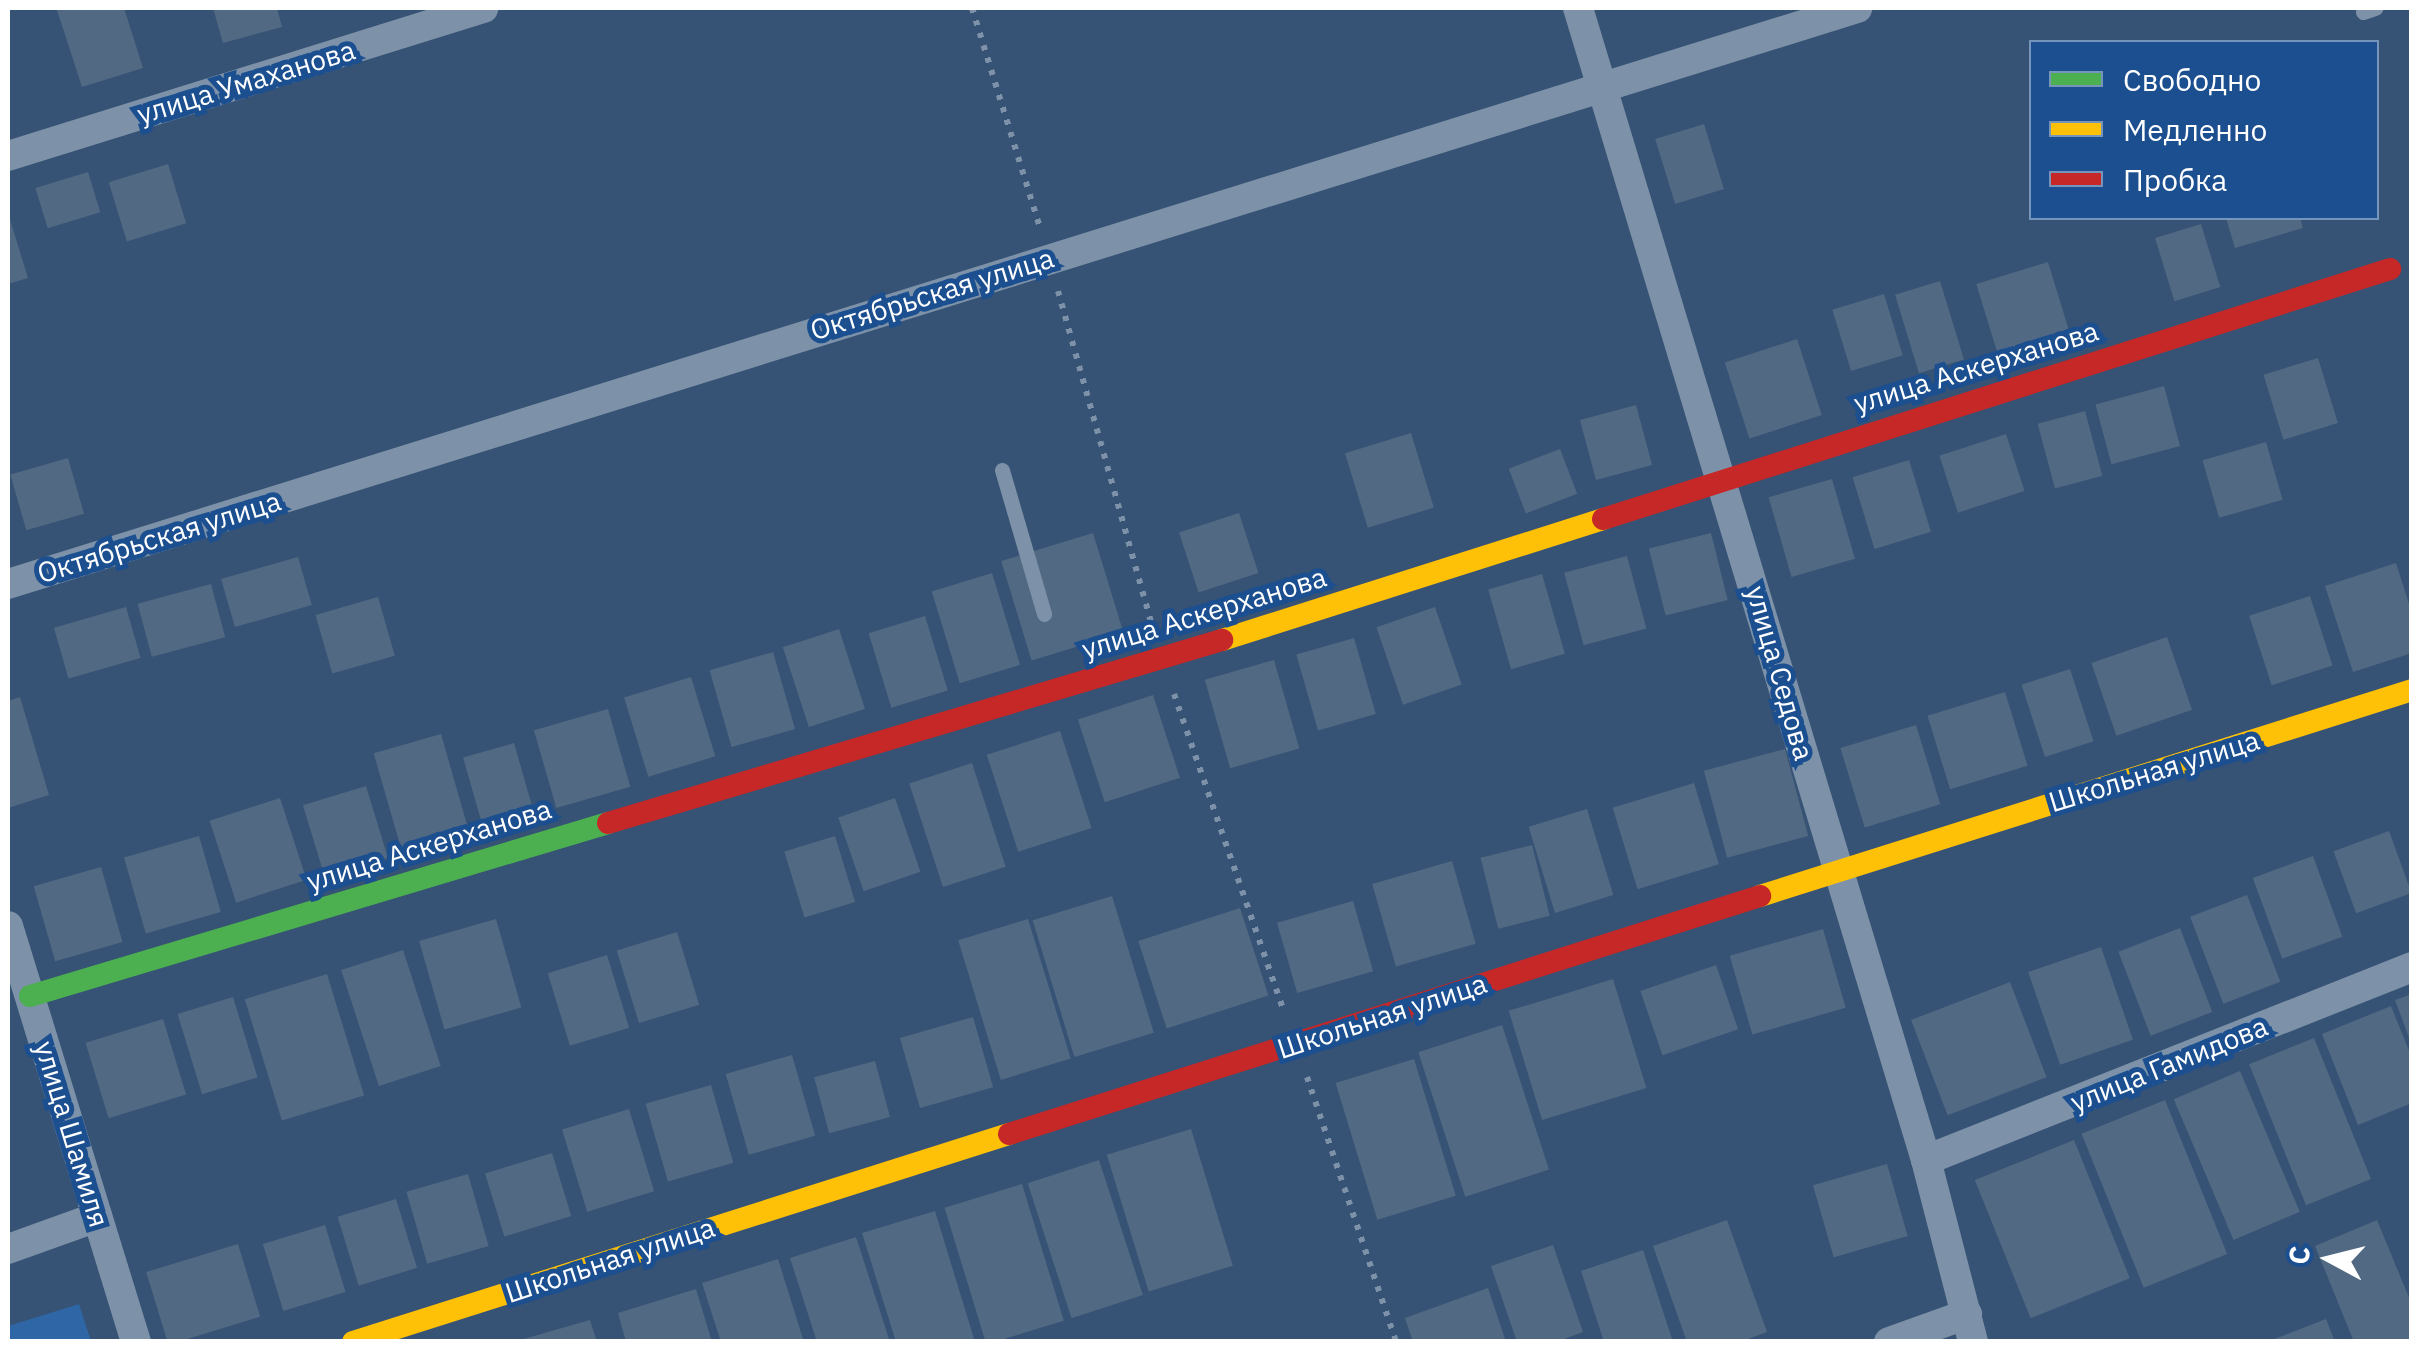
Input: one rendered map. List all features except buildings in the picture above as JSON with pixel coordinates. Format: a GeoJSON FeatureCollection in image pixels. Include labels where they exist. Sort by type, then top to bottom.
{"type":"FeatureCollection","features":[{"type":"Feature","properties":{"kind":"street","name":"улица Умаханова"},"geometry":{"type":"LineString","coordinates":[[8,156],[484,8]]}},
{"type":"Feature","properties":{"kind":"street","name":"улица Седова"},"geometry":{"type":"LineString","coordinates":[[1578,8],[1926,1160],[1970,1328]]}},
{"type":"Feature","properties":{"kind":"street","name":"Октябрьская улица"},"geometry":{"type":"LineString","coordinates":[[8,584],[1857,8]]}},
{"type":"Feature","properties":{"kind":"street","name":"улица Аскерханова"},"geometry":{"type":"LineString","coordinates":[[30,996],[1264,628],[1722,477],[2390,269]]}},
{"type":"Feature","properties":{"kind":"street","name":"Школьная улица"},"geometry":{"type":"LineString","coordinates":[[353,1342],[2412,690]]}},
{"type":"Feature","properties":{"kind":"street","name":"улица Шамиля"},"geometry":{"type":"LineString","coordinates":[[8,926],[136,1342]]}},
{"type":"Feature","properties":{"kind":"street","name":"улица Гамидова"},"geometry":{"type":"LineString","coordinates":[[1926,1160],[2412,967]]}},
{"type":"Feature","properties":{"kind":"street"},"geometry":{"type":"LineString","coordinates":[[8,1249],[97,1218]]}},
{"type":"Feature","properties":{"kind":"street"},"geometry":{"type":"LineString","coordinates":[[1889,1342],[1970,1328]]}},
{"type":"Feature","properties":{"kind":"lane"},"geometry":{"type":"LineString","coordinates":[[1002,470],[1044,614]]}},
{"type":"Feature","properties":{"kind":"shaded area"},"geometry":{"type":"Polygon","coordinates":[[[79,1304],[91,1341],[8,1341],[8,1326],[79,1304]]]}},
{"type":"Feature","properties":{"kind":"traffic: fast"},"geometry":{"type":"LineString","coordinates":[[30,996],[608,823]]}},
{"type":"Feature","properties":{"kind":"traffic: slow"},"geometry":{"type":"LineString","coordinates":[[1222,640],[1603,519]]}},
{"type":"Feature","properties":{"kind":"traffic: slow"},"geometry":{"type":"LineString","coordinates":[[1760,896],[2412,690]]}},
{"type":"Feature","properties":{"kind":"traffic: slow"},"geometry":{"type":"LineString","coordinates":[[353,1342],[1009,1134]]}},
{"type":"Feature","properties":{"kind":"traffic: jam"},"geometry":{"type":"LineString","coordinates":[[1603,519],[2390,269]]}},
{"type":"Feature","properties":{"kind":"traffic: jam"},"geometry":{"type":"LineString","coordinates":[[608,823],[1222,640]]}},
{"type":"Feature","properties":{"kind":"traffic: jam"},"geometry":{"type":"LineString","coordinates":[[1009,1134],[1760,896]]}}]}
